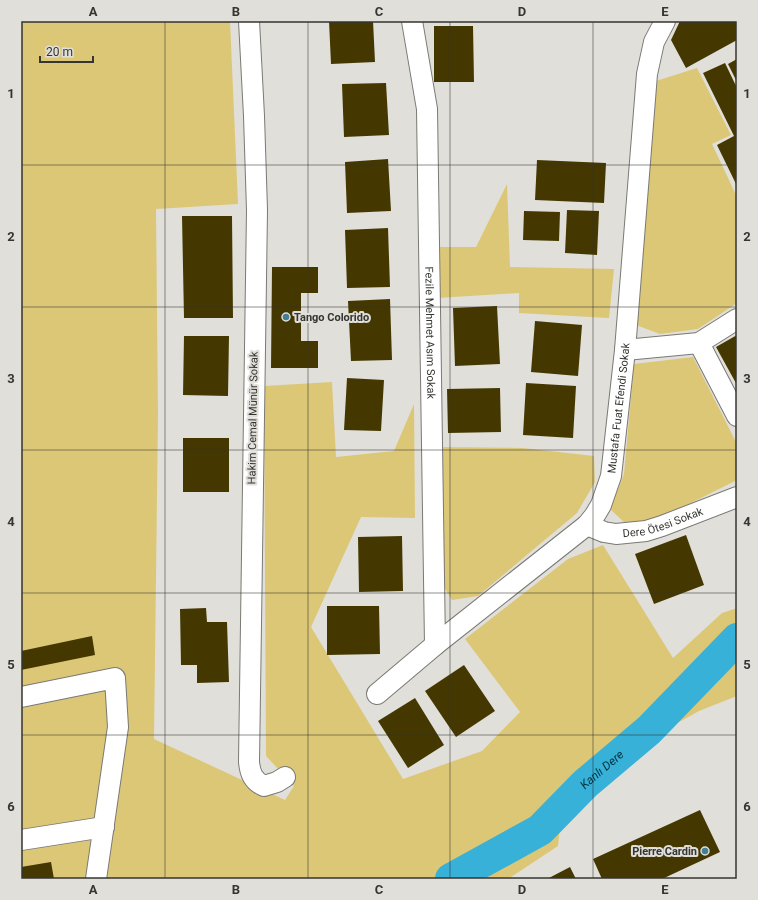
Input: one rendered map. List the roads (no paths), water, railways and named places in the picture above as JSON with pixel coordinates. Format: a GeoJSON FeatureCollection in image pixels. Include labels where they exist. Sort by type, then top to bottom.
{"type":"FeatureCollection","features":[{"type":"Feature","properties":{"kind":"street","name":"Hakim Cemal Münür Sokak"},"geometry":{"type":"LineString","coordinates":[[249,21],[257,210],[248,762],[254,779],[264,786],[277,782],[285,777]]}},
{"type":"Feature","properties":{"kind":"street","name":"Fezile Mehmet Asım Sokak"},"geometry":{"type":"LineString","coordinates":[[412,21],[427,109],[435,645]]}},
{"type":"Feature","properties":{"kind":"street","name":"Mustafa Fuat Efendi Sokak"},"geometry":{"type":"LineString","coordinates":[[377,694],[435,645],[587,525],[595,515],[600,505],[611,476],[625,350],[647,74],[654,42],[665,21]]}},
{"type":"Feature","properties":{"kind":"street"},"geometry":{"type":"LineString","coordinates":[[625,350],[699,343],[737,319]]}},
{"type":"Feature","properties":{"kind":"street"},"geometry":{"type":"LineString","coordinates":[[699,343],[737,416]]}},
{"type":"Feature","properties":{"kind":"street","name":"Dere Ötesi Sokak"},"geometry":{"type":"LineString","coordinates":[[587,525],[604,532],[616,534],[646,530],[662,526],[737,497]]}},
{"type":"Feature","properties":{"kind":"street"},"geometry":{"type":"LineString","coordinates":[[21,697],[115,678],[118,727],[96,879]]}},
{"type":"Feature","properties":{"kind":"street"},"geometry":{"type":"LineString","coordinates":[[21,840],[104,827]]}},
{"type":"Feature","properties":{"kind":"waterway","name":"Kanlı Dere"},"geometry":{"type":"LineString","coordinates":[[451,879],[540,830],[585,784],[649,730],[737,639]]}},
{"type":"Feature","properties":{"kind":"place","name":"Tango Colorido"},"geometry":{"type":"Point","coordinates":[286,317]}},
{"type":"Feature","properties":{"kind":"place","name":"Pierre Cardin"},"geometry":{"type":"Point","coordinates":[705,851]}}]}
